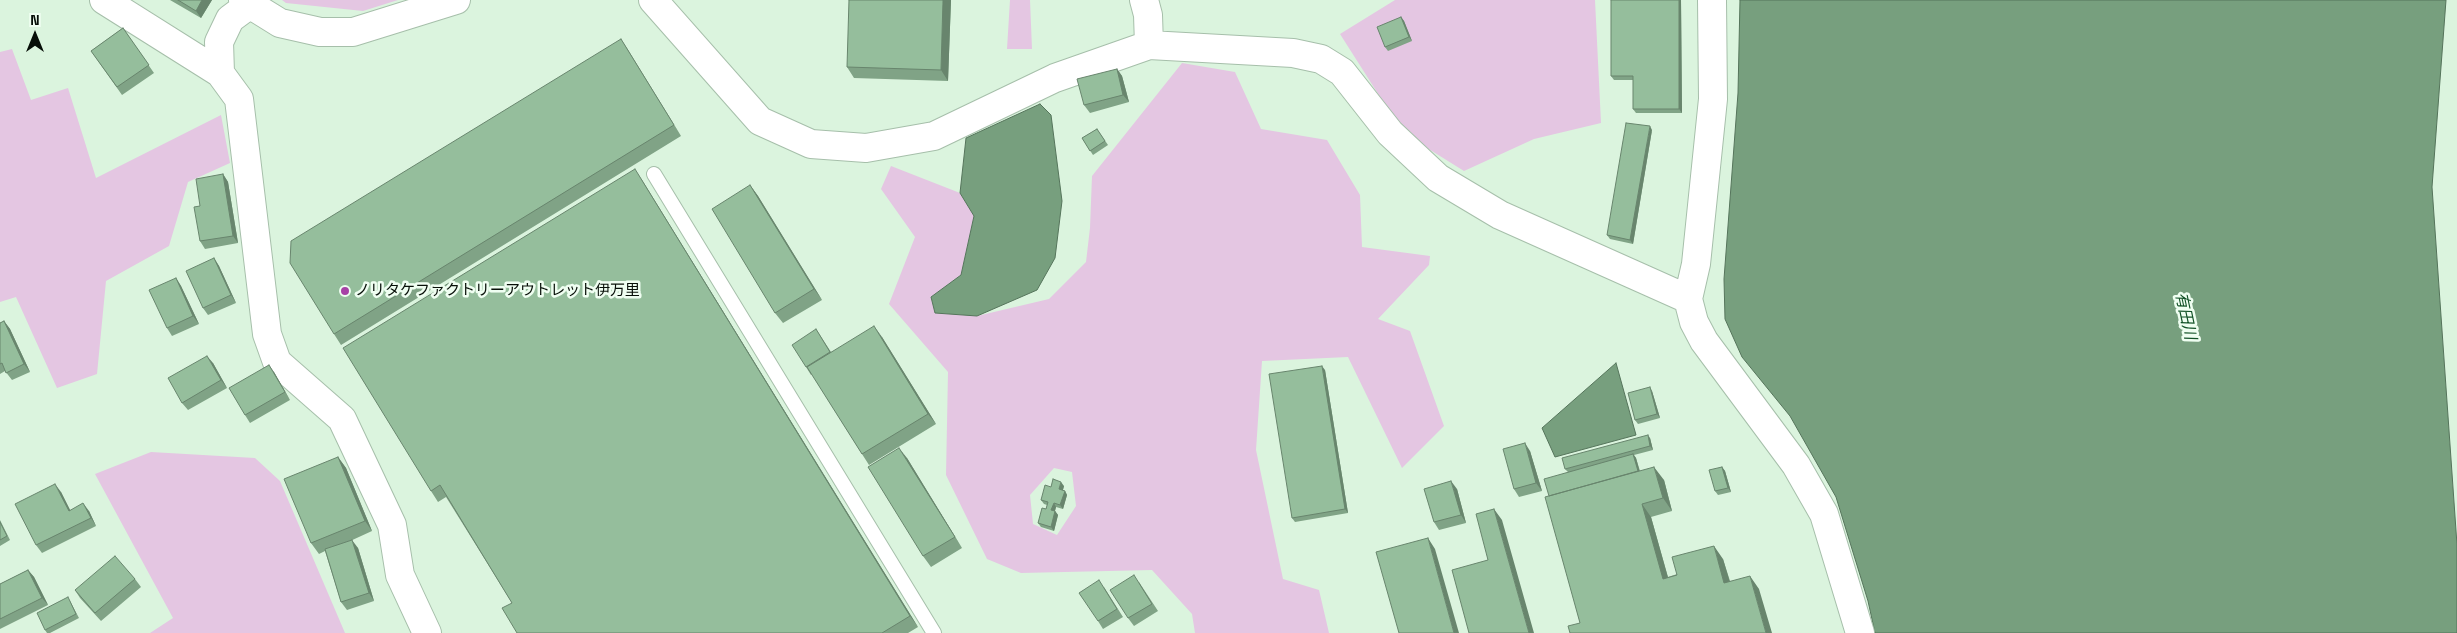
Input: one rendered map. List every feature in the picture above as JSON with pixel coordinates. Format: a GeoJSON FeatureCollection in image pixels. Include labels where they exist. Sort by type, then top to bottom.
{"type":"FeatureCollection","features":[{"type":"Feature","properties":{"kind":"street"},"geometry":{"type":"LineString","coordinates":[[104,0],[220,73],[239,99],[267,334],[278,362],[342,419],[392,526],[400,575],[427,633]]}},
{"type":"Feature","properties":{"kind":"street"},"geometry":{"type":"LineString","coordinates":[[220,73],[219,42],[230,19],[246,3],[280,23],[320,32],[353,32],[456,0]]}},
{"type":"Feature","properties":{"kind":"street"},"geometry":{"type":"LineString","coordinates":[[653,0],[760,122],[811,144],[866,148],[934,136],[1055,78],[1149,45],[1293,53],[1321,60],[1342,72],[1390,133],[1438,178],[1500,215],[1688,299]]}},
{"type":"Feature","properties":{"kind":"street"},"geometry":{"type":"LineString","coordinates":[[1144,0],[1148,15],[1149,45]]}},
{"type":"Feature","properties":{"kind":"street"},"geometry":{"type":"LineString","coordinates":[[1712,0],[1713,99],[1696,264],[1688,299],[1694,322],[1704,341],[1796,465],[1824,514],[1860,633]]}},
{"type":"Feature","properties":{"kind":"lane"},"geometry":{"type":"LineString","coordinates":[[654,174],[934,633]]}},
{"type":"Feature","properties":{"kind":"shaded area"},"geometry":{"type":"Polygon","coordinates":[[[282,0],[398,0],[363,11],[286,3],[282,0]]]}},
{"type":"Feature","properties":{"kind":"shaded area"},"geometry":{"type":"Polygon","coordinates":[[[1010,0],[1030,0],[1032,49],[1007,49],[1010,0]]]}},
{"type":"Feature","properties":{"kind":"shaded area"},"geometry":{"type":"Polygon","coordinates":[[[1395,0],[1595,0],[1601,123],[1534,139],[1464,171],[1403,133],[1340,34],[1395,0]]]}},
{"type":"Feature","properties":{"kind":"shaded area"},"geometry":{"type":"Polygon","coordinates":[[[12,49],[31,100],[68,88],[96,178],[221,115],[230,163],[188,182],[169,246],[106,281],[97,374],[57,388],[16,297],[0,302],[0,52],[12,49]]]}},
{"type":"Feature","properties":{"kind":"shaded area"},"geometry":{"type":"Polygon","coordinates":[[[1182,63],[1235,72],[1261,129],[1327,140],[1360,195],[1362,247],[1430,256],[1429,265],[1378,319],[1410,331],[1444,426],[1402,468],[1348,357],[1262,361],[1256,450],[1283,579],[1319,590],[1329,633],[1195,633],[1192,614],[1152,570],[1021,573],[987,559],[946,475],[948,372],[889,304],[915,237],[881,189],[891,166],[960,193],[974,216],[961,275],[931,297],[935,313],[977,316],[1049,299],[1086,262],[1090,228],[1092,176],[1182,63]],[[1054,468],[1030,495],[1033,524],[1057,535],[1076,506],[1072,472],[1054,468]]]}},
{"type":"Feature","properties":{"kind":"shaded area"},"geometry":{"type":"Polygon","coordinates":[[[151,452],[255,458],[280,481],[345,633],[150,633],[173,618],[95,474],[151,452]]]}},
{"type":"Feature","properties":{"kind":"water","name":"有田川"},"geometry":{"type":"Polygon","coordinates":[[[1740,0],[2446,0],[2432,187],[2457,545],[2457,633],[1875,633],[1868,601],[1836,497],[1790,416],[1742,357],[1725,319],[1724,279],[1738,93],[1740,0]]]}},
{"type":"Feature","properties":{"kind":"water"},"geometry":{"type":"Polygon","coordinates":[[[1040,104],[1051,115],[1062,201],[1055,258],[1037,290],[977,316],[935,313],[931,297],[961,275],[974,216],[960,193],[966,138],[1040,104]]]}},
{"type":"Feature","properties":{"kind":"water"},"geometry":{"type":"Polygon","coordinates":[[[1616,363],[1636,435],[1555,457],[1542,428],[1616,363]]]}},
{"type":"Feature","properties":{"kind":"building"},"geometry":{"type":"Polygon","coordinates":[[[178,0],[202,0],[196,11],[178,0]]]}},
{"type":"Feature","properties":{"kind":"building"},"geometry":{"type":"Polygon","coordinates":[[[849,0],[943,0],[941,70],[847,67],[849,0]]]}},
{"type":"Feature","properties":{"kind":"building"},"geometry":{"type":"Polygon","coordinates":[[[1611,0],[1679,0],[1679,109],[1633,109],[1633,76],[1611,76],[1611,0]]]}},
{"type":"Feature","properties":{"kind":"building"},"geometry":{"type":"Polygon","coordinates":[[[1401,17],[1409,37],[1385,47],[1377,27],[1401,17]]]}},
{"type":"Feature","properties":{"kind":"building"},"geometry":{"type":"Polygon","coordinates":[[[123,28],[149,65],[117,87],[91,51],[123,28]]]}},
{"type":"Feature","properties":{"kind":"building"},"geometry":{"type":"Polygon","coordinates":[[[621,39],[674,125],[334,334],[290,263],[291,241],[621,39]]]}},
{"type":"Feature","properties":{"kind":"building"},"geometry":{"type":"Polygon","coordinates":[[[1117,69],[1123,95],[1084,105],[1077,79],[1117,69]]]}},
{"type":"Feature","properties":{"kind":"building"},"geometry":{"type":"Polygon","coordinates":[[[1626,123],[1650,126],[1630,240],[1607,235],[1626,123]]]}},
{"type":"Feature","properties":{"kind":"building"},"geometry":{"type":"Polygon","coordinates":[[[1097,129],[1105,141],[1090,151],[1082,138],[1097,129]]]}},
{"type":"Feature","properties":{"kind":"building"},"geometry":{"type":"Polygon","coordinates":[[[635,169],[910,616],[882,633],[517,633],[502,608],[512,603],[440,485],[431,491],[343,348],[635,169]]]}},
{"type":"Feature","properties":{"kind":"building"},"geometry":{"type":"Polygon","coordinates":[[[223,174],[233,236],[200,241],[194,207],[200,206],[196,179],[223,174]]]}},
{"type":"Feature","properties":{"kind":"building"},"geometry":{"type":"Polygon","coordinates":[[[750,185],[814,289],[775,313],[712,209],[750,185]]]}},
{"type":"Feature","properties":{"kind":"building"},"geometry":{"type":"Polygon","coordinates":[[[214,258],[231,295],[203,308],[186,271],[214,258]]]}},
{"type":"Feature","properties":{"kind":"building"},"geometry":{"type":"Polygon","coordinates":[[[176,278],[193,316],[167,328],[149,290],[176,278]]]}},
{"type":"Feature","properties":{"kind":"building"},"geometry":{"type":"Polygon","coordinates":[[[4,321],[24,364],[6,373],[2,363],[0,364],[0,323],[4,321]]]}},
{"type":"Feature","properties":{"kind":"building"},"geometry":{"type":"Polygon","coordinates":[[[874,326],[928,414],[862,454],[807,367],[874,326]]]}},
{"type":"Feature","properties":{"kind":"building"},"geometry":{"type":"Polygon","coordinates":[[[816,329],[830,352],[806,367],[792,345],[816,329]]]}},
{"type":"Feature","properties":{"kind":"building"},"geometry":{"type":"Polygon","coordinates":[[[207,356],[221,380],[182,403],[168,378],[207,356]]]}},
{"type":"Feature","properties":{"kind":"building"},"geometry":{"type":"Polygon","coordinates":[[[269,365],[285,392],[245,415],[229,388],[269,365]]]}},
{"type":"Feature","properties":{"kind":"building"},"geometry":{"type":"Polygon","coordinates":[[[1322,366],[1345,509],[1292,518],[1269,374],[1322,366]]]}},
{"type":"Feature","properties":{"kind":"building"},"geometry":{"type":"Polygon","coordinates":[[[1650,387],[1657,414],[1635,420],[1628,393],[1650,387]]]}},
{"type":"Feature","properties":{"kind":"building"},"geometry":{"type":"Polygon","coordinates":[[[1648,435],[1650,446],[1565,469],[1562,458],[1648,435]]]}},
{"type":"Feature","properties":{"kind":"building"},"geometry":{"type":"Polygon","coordinates":[[[1525,443],[1536,483],[1514,489],[1503,449],[1525,443]]]}},
{"type":"Feature","properties":{"kind":"building"},"geometry":{"type":"Polygon","coordinates":[[[899,448],[955,537],[923,556],[868,467],[899,448]]]}},
{"type":"Feature","properties":{"kind":"building"},"geometry":{"type":"Polygon","coordinates":[[[1633,454],[1638,471],[1549,496],[1544,479],[1633,454]]]}},
{"type":"Feature","properties":{"kind":"building"},"geometry":{"type":"Polygon","coordinates":[[[338,457],[365,521],[311,543],[284,479],[338,457]]]}},
{"type":"Feature","properties":{"kind":"building"},"geometry":{"type":"Polygon","coordinates":[[[1654,467],[1663,498],[1642,504],[1663,579],[1677,575],[1672,557],[1714,546],[1724,583],[1750,576],[1766,633],[1570,633],[1568,626],[1580,623],[1545,497],[1654,467]]]}},
{"type":"Feature","properties":{"kind":"building"},"geometry":{"type":"Polygon","coordinates":[[[1722,467],[1728,488],[1715,491],[1709,470],[1722,467]]]}},
{"type":"Feature","properties":{"kind":"building"},"geometry":{"type":"Polygon","coordinates":[[[1053,479],[1061,482],[1059,489],[1065,491],[1060,505],[1054,503],[1051,510],[1055,511],[1051,527],[1038,523],[1042,508],[1046,509],[1048,502],[1041,500],[1045,485],[1051,487],[1053,479]]]}},
{"type":"Feature","properties":{"kind":"building"},"geometry":{"type":"Polygon","coordinates":[[[1451,481],[1461,515],[1434,522],[1424,489],[1451,481]]]}},
{"type":"Feature","properties":{"kind":"building"},"geometry":{"type":"Polygon","coordinates":[[[55,484],[69,511],[83,503],[91,518],[36,545],[15,504],[55,484]]]}},
{"type":"Feature","properties":{"kind":"building"},"geometry":{"type":"Polygon","coordinates":[[[1494,509],[1529,633],[1469,633],[1452,570],[1488,560],[1476,514],[1494,509]]]}},
{"type":"Feature","properties":{"kind":"building"},"geometry":{"type":"Polygon","coordinates":[[[0,522],[7,536],[0,540],[0,522]]]}},
{"type":"Feature","properties":{"kind":"building"},"geometry":{"type":"Polygon","coordinates":[[[1428,538],[1454,633],[1399,633],[1376,552],[1428,538]]]}},
{"type":"Feature","properties":{"kind":"building"},"geometry":{"type":"Polygon","coordinates":[[[352,540],[369,593],[341,602],[325,549],[352,540]]]}},
{"type":"Feature","properties":{"kind":"building"},"geometry":{"type":"Polygon","coordinates":[[[115,556],[135,579],[95,613],[75,590],[115,556]]]}},
{"type":"Feature","properties":{"kind":"building"},"geometry":{"type":"Polygon","coordinates":[[[28,570],[42,598],[0,619],[0,584],[28,570]]]}},
{"type":"Feature","properties":{"kind":"building"},"geometry":{"type":"Polygon","coordinates":[[[1134,575],[1152,604],[1128,618],[1110,590],[1134,575]]]}},
{"type":"Feature","properties":{"kind":"building"},"geometry":{"type":"Polygon","coordinates":[[[1099,580],[1117,609],[1098,621],[1079,593],[1099,580]]]}},
{"type":"Feature","properties":{"kind":"building"},"geometry":{"type":"Polygon","coordinates":[[[68,597],[76,614],[45,630],[37,613],[68,597]]]}},
{"type":"Feature","properties":{"kind":"place","name":"ノリタケファクトリーアウトレット伊万里"},"geometry":{"type":"Point","coordinates":[345,291]}}]}
